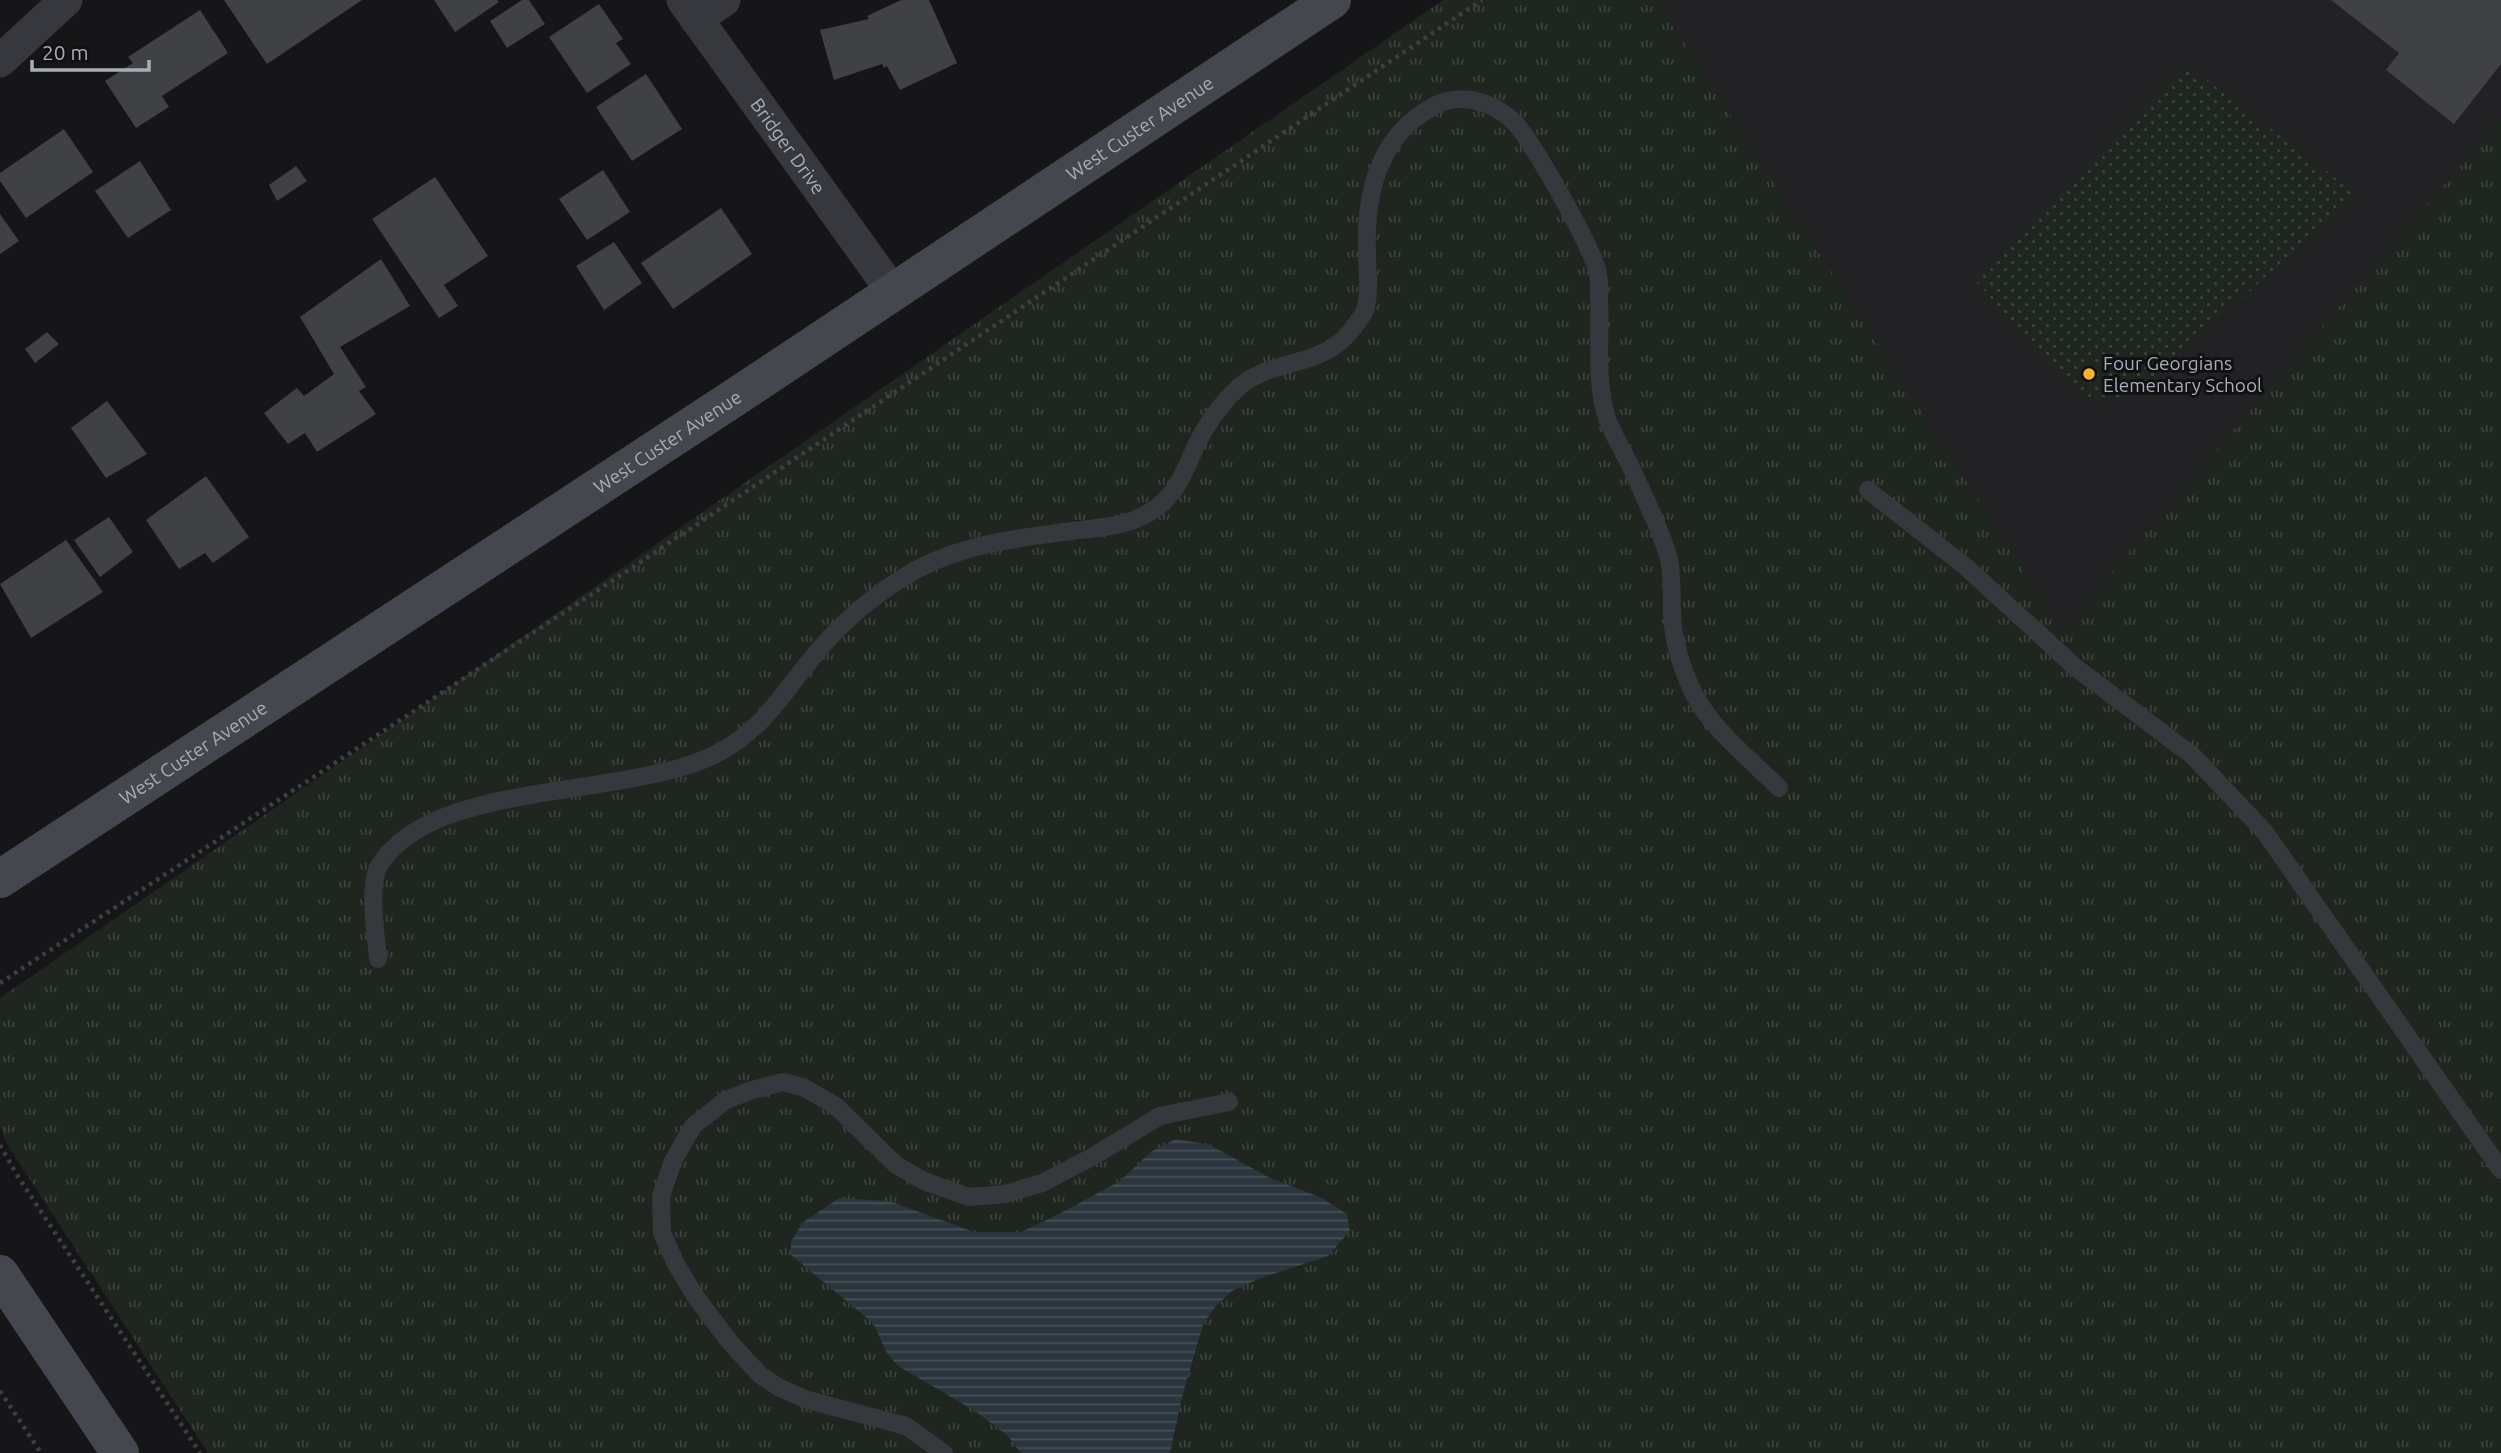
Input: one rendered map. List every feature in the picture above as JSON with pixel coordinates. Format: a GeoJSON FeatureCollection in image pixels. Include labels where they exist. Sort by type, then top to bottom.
{"type":"FeatureCollection","features":[{"type":"Feature","properties":{"kind":"main road","name":"West Custer Avenue"},"geometry":{"type":"LineString","coordinates":[[0,879],[1332,0]]}},
{"type":"Feature","properties":{"kind":"main road"},"geometry":{"type":"LineString","coordinates":[[0,1274],[120,1453]]}},
{"type":"Feature","properties":{"kind":"street"},"geometry":{"type":"LineString","coordinates":[[0,61],[66,0]]}},
{"type":"Feature","properties":{"kind":"street"},"geometry":{"type":"LineString","coordinates":[[689,10],[724,0]]}},
{"type":"Feature","properties":{"kind":"street","name":"Bridger Drive"},"geometry":{"type":"LineString","coordinates":[[689,10],[893,292]]}},
{"type":"Feature","properties":{"kind":"lane"},"geometry":{"type":"LineString","coordinates":[[378,959],[373,912],[376,870],[405,837],[433,820],[517,798],[672,772],[715,755],[749,734],[780,702],[836,631],[874,595],[921,567],[968,548],[1110,526],[1140,518],[1159,506],[1176,491],[1201,436],[1220,407],[1244,382],[1281,367],[1318,357],[1340,344],[1364,314],[1368,285],[1370,189],[1389,143],[1415,117],[1440,102],[1470,98],[1492,106],[1515,122],[1536,153],[1598,271],[1601,338],[1599,378],[1606,416],[1650,510],[1670,562],[1674,642],[1693,692],[1710,720],[1779,788]]}},
{"type":"Feature","properties":{"kind":"lane"},"geometry":{"type":"LineString","coordinates":[[1868,490],[1966,567],[2075,667],[2193,756],[2264,831],[2501,1170]]}},
{"type":"Feature","properties":{"kind":"lane"},"geometry":{"type":"LineString","coordinates":[[944,1453],[906,1426],[808,1400],[780,1388],[760,1375],[729,1341],[695,1296],[662,1233],[661,1196],[673,1161],[694,1126],[726,1100],[783,1082],[805,1088],[836,1106],[896,1165],[924,1181],[969,1197],[1005,1194],[1042,1183],[1160,1116],[1229,1102]]}},
{"type":"Feature","properties":{"kind":"path"},"geometry":{"type":"LineString","coordinates":[[0,983],[627,571],[1482,0]]}},
{"type":"Feature","properties":{"kind":"path"},"geometry":{"type":"LineString","coordinates":[[0,1145],[200,1453]]}},
{"type":"Feature","properties":{"kind":"path"},"geometry":{"type":"LineString","coordinates":[[0,1391],[41,1453]]}},
{"type":"Feature","properties":{"kind":"shaded area","name":"Four Georgians Elementary School"},"geometry":{"type":"Polygon","coordinates":[[[1656,0],[2501,0],[2501,118],[2062,631],[1656,0]]]}},
{"type":"Feature","properties":{"kind":"shaded area"},"geometry":{"type":"Polygon","coordinates":[[[1176,1139],[1210,1145],[1270,1178],[1322,1198],[1347,1214],[1350,1231],[1328,1256],[1261,1278],[1232,1291],[1215,1307],[1203,1325],[1183,1393],[1170,1453],[1021,1453],[1008,1436],[975,1411],[898,1366],[887,1353],[873,1323],[791,1255],[791,1242],[802,1223],[839,1198],[889,1201],[974,1232],[1021,1232],[1120,1181],[1152,1151],[1176,1139]]]}},
{"type":"Feature","properties":{"kind":"green space"},"geometry":{"type":"Polygon","coordinates":[[[1443,0],[1656,0],[2062,630],[2501,118],[2501,1453],[208,1453],[7,1144],[0,1127],[0,998],[1443,0]]]}},
{"type":"Feature","properties":{"kind":"green space"},"geometry":{"type":"Polygon","coordinates":[[[2187,65],[2358,195],[2132,395],[2102,402],[2071,389],[1975,280],[2187,65]]]}},
{"type":"Feature","properties":{"kind":"building"},"geometry":{"type":"Polygon","coordinates":[[[224,0],[362,0],[267,64],[224,0]]]}},
{"type":"Feature","properties":{"kind":"building"},"geometry":{"type":"Polygon","coordinates":[[[434,0],[497,0],[499,2],[455,32],[434,0]]]}},
{"type":"Feature","properties":{"kind":"building"},"geometry":{"type":"Polygon","coordinates":[[[522,0],[529,0],[545,24],[507,48],[490,21],[522,0]]]}},
{"type":"Feature","properties":{"kind":"building"},"geometry":{"type":"Polygon","coordinates":[[[901,0],[929,0],[957,63],[900,90],[887,66],[884,68],[882,64],[834,80],[820,30],[869,19],[867,16],[901,0]]]}},
{"type":"Feature","properties":{"kind":"building"},"geometry":{"type":"Polygon","coordinates":[[[2331,0],[2501,0],[2501,64],[2454,124],[2386,70],[2399,53],[2331,0]]]}},
{"type":"Feature","properties":{"kind":"building"},"geometry":{"type":"Polygon","coordinates":[[[599,4],[623,39],[616,43],[631,64],[587,93],[549,37],[599,4]]]}},
{"type":"Feature","properties":{"kind":"building"},"geometry":{"type":"Polygon","coordinates":[[[200,10],[228,53],[162,96],[169,107],[136,128],[105,81],[133,63],[128,57],[200,10]]]}},
{"type":"Feature","properties":{"kind":"building"},"geometry":{"type":"Polygon","coordinates":[[[646,74],[682,129],[632,161],[596,107],[646,74]]]}},
{"type":"Feature","properties":{"kind":"building"},"geometry":{"type":"Polygon","coordinates":[[[64,129],[93,172],[26,218],[0,181],[0,173],[64,129]]]}},
{"type":"Feature","properties":{"kind":"building"},"geometry":{"type":"Polygon","coordinates":[[[140,161],[171,210],[128,238],[95,191],[140,161]]]}},
{"type":"Feature","properties":{"kind":"building"},"geometry":{"type":"Polygon","coordinates":[[[296,166],[307,181],[277,201],[269,185],[296,166]]]}},
{"type":"Feature","properties":{"kind":"building"},"geometry":{"type":"Polygon","coordinates":[[[603,170],[630,212],[587,240],[559,199],[603,170]]]}},
{"type":"Feature","properties":{"kind":"building"},"geometry":{"type":"Polygon","coordinates":[[[435,177],[488,256],[444,285],[458,306],[439,318],[372,219],[435,177]]]}},
{"type":"Feature","properties":{"kind":"building"},"geometry":{"type":"Polygon","coordinates":[[[721,208],[752,254],[673,309],[641,263],[721,208]]]}},
{"type":"Feature","properties":{"kind":"building"},"geometry":{"type":"Polygon","coordinates":[[[0,214],[19,241],[0,254],[0,214]]]}},
{"type":"Feature","properties":{"kind":"building"},"geometry":{"type":"Polygon","coordinates":[[[614,242],[642,283],[604,310],[576,266],[614,242]]]}},
{"type":"Feature","properties":{"kind":"building"},"geometry":{"type":"Polygon","coordinates":[[[381,259],[410,306],[340,347],[366,387],[359,391],[376,414],[317,452],[305,433],[288,444],[264,413],[297,388],[304,396],[334,374],[300,317],[381,259]]]}},
{"type":"Feature","properties":{"kind":"building"},"geometry":{"type":"Polygon","coordinates":[[[47,332],[59,344],[35,363],[25,349],[47,332]]]}},
{"type":"Feature","properties":{"kind":"building"},"geometry":{"type":"Polygon","coordinates":[[[107,401],[147,454],[106,478],[71,428],[107,401]]]}},
{"type":"Feature","properties":{"kind":"building"},"geometry":{"type":"Polygon","coordinates":[[[206,476],[249,537],[213,563],[205,553],[179,569],[146,520],[206,476]]]}},
{"type":"Feature","properties":{"kind":"building"},"geometry":{"type":"Polygon","coordinates":[[[109,517],[133,552],[100,577],[74,540],[109,517]]]}},
{"type":"Feature","properties":{"kind":"building"},"geometry":{"type":"Polygon","coordinates":[[[66,540],[103,592],[31,638],[0,584],[66,540]]]}},
{"type":"Feature","properties":{"kind":"place","name":"Four Georgians Elementary School"},"geometry":{"type":"Point","coordinates":[2089,374]}}]}
